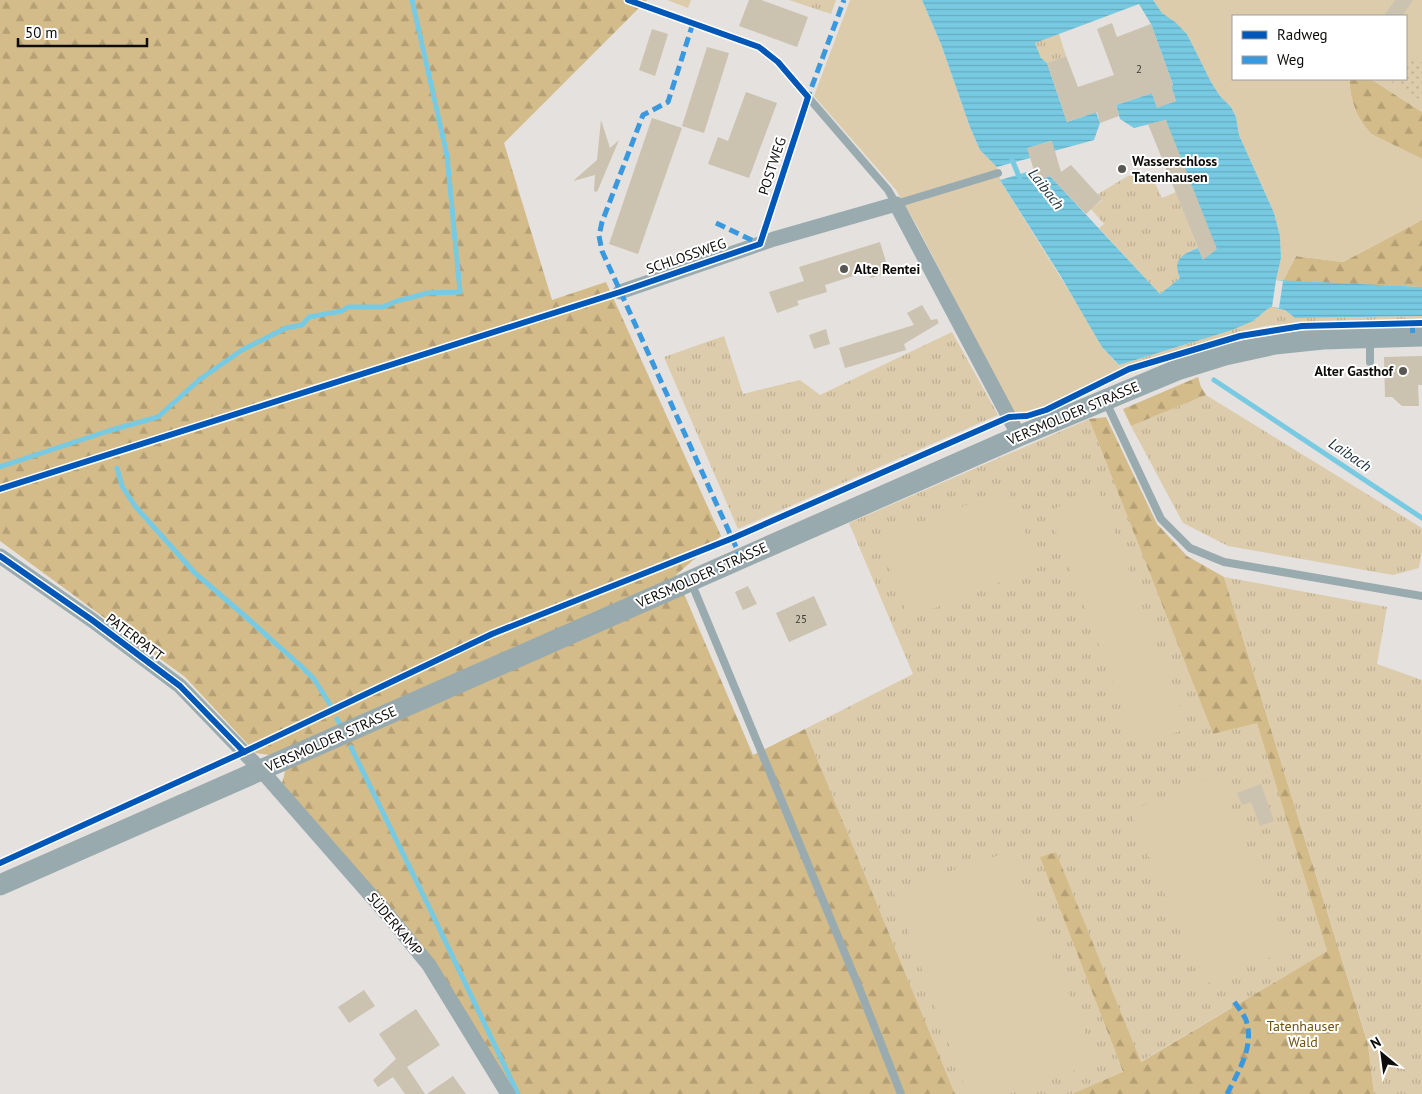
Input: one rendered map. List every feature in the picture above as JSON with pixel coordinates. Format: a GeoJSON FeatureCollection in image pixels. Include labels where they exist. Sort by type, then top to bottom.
{"type":"FeatureCollection","features":[{"type":"Feature","properties":{"kind":"main road","name":"VERSMOLDER STRASSE"},"geometry":{"type":"LineString","coordinates":[[0,885],[1019,436],[1177,370],[1225,354],[1275,344],[1323,339],[1422,336]]}},
{"type":"Feature","properties":{"kind":"street","name":"SCHLOSSWEG"},"geometry":{"type":"LineString","coordinates":[[620,292],[760,244],[896,204]]}},
{"type":"Feature","properties":{"kind":"street"},"geometry":{"type":"LineString","coordinates":[[896,204],[1019,436]]}},
{"type":"Feature","properties":{"kind":"street","name":"PATERPATT"},"geometry":{"type":"LineString","coordinates":[[0,556],[92,620],[180,686],[261,770]]}},
{"type":"Feature","properties":{"kind":"street","name":"SÜDERKAMP"},"geometry":{"type":"LineString","coordinates":[[261,770],[388,915],[429,965],[508,1094]]}},
{"type":"Feature","properties":{"kind":"lane","name":"POSTWEG"},"geometry":{"type":"LineString","coordinates":[[760,244],[808,97],[888,190],[896,204]]}},
{"type":"Feature","properties":{"kind":"lane","name":"SCHLOSSWEG"},"geometry":{"type":"LineString","coordinates":[[896,204],[998,173]]}},
{"type":"Feature","properties":{"kind":"lane"},"geometry":{"type":"LineString","coordinates":[[1370,338],[1370,362]]}},
{"type":"Feature","properties":{"kind":"lane"},"geometry":{"type":"LineString","coordinates":[[1105,399],[1161,520],[1190,548],[1224,562],[1422,596]]}},
{"type":"Feature","properties":{"kind":"lane"},"geometry":{"type":"LineString","coordinates":[[690,580],[901,1094]]}},
{"type":"Feature","properties":{"kind":"green space"},"geometry":{"type":"Polygon","coordinates":[[[0,0],[647,0],[504,143],[552,300],[606,282],[721,536],[676,575],[753,755],[805,729],[955,1094],[516,1094],[434,961],[282,783],[285,772],[269,755],[256,753],[185,677],[0,541],[0,0]]]}},
{"type":"Feature","properties":{"kind":"green space"},"geometry":{"type":"Polygon","coordinates":[[[667,0],[691,0],[688,8],[667,0]]]}},
{"type":"Feature","properties":{"kind":"green space"},"geometry":{"type":"Polygon","coordinates":[[[789,0],[836,0],[831,14],[789,0]]]}},
{"type":"Feature","properties":{"kind":"green space"},"geometry":{"type":"Polygon","coordinates":[[[850,0],[922,0],[941,44],[980,150],[997,167],[1001,182],[1102,347],[1122,369],[1052,403],[1037,409],[1014,413],[916,224],[896,190],[814,96],[850,0]]]}},
{"type":"Feature","properties":{"kind":"green space"},"geometry":{"type":"Polygon","coordinates":[[[1153,0],[1422,0],[1422,112],[1373,80],[1407,80],[1407,15],[1232,15],[1232,80],[1349,80],[1351,96],[1356,112],[1371,134],[1422,159],[1422,220],[1343,262],[1296,256],[1283,281],[1276,280],[1281,258],[1280,236],[1274,213],[1239,135],[1236,117],[1231,107],[1220,96],[1211,82],[1187,34],[1162,13],[1153,0]]]}},
{"type":"Feature","properties":{"kind":"green space"},"geometry":{"type":"Polygon","coordinates":[[[1059,34],[1066,56],[1047,63],[1041,58],[1035,43],[1059,34]]]}},
{"type":"Feature","properties":{"kind":"green space"},"geometry":{"type":"Polygon","coordinates":[[[1414,56],[1422,62],[1422,101],[1389,80],[1407,80],[1407,63],[1414,56]]]}},
{"type":"Feature","properties":{"kind":"green space"},"geometry":{"type":"Polygon","coordinates":[[[1349,80],[1373,80],[1422,112],[1422,159],[1371,134],[1356,112],[1351,96],[1349,80]]]}},
{"type":"Feature","properties":{"kind":"green space"},"geometry":{"type":"Polygon","coordinates":[[[1135,174],[1150,178],[1162,198],[1176,192],[1198,248],[1189,251],[1177,271],[1180,278],[1160,294],[1099,228],[1104,224],[1091,209],[1102,200],[1098,194],[1128,176],[1135,174]]]}},
{"type":"Feature","properties":{"kind":"green space"},"geometry":{"type":"Polygon","coordinates":[[[1422,220],[1422,287],[1283,281],[1296,256],[1343,262],[1422,220]]]}},
{"type":"Feature","properties":{"kind":"green space"},"geometry":{"type":"Polygon","coordinates":[[[1270,307],[1285,310],[1295,318],[1422,316],[1422,320],[1295,323],[1265,326],[1122,369],[1119,365],[1253,321],[1270,307]]]}},
{"type":"Feature","properties":{"kind":"green space"},"geometry":{"type":"Polygon","coordinates":[[[952,332],[998,415],[738,529],[664,357],[724,336],[743,394],[800,380],[820,395],[952,332]]]}},
{"type":"Feature","properties":{"kind":"green space"},"geometry":{"type":"Polygon","coordinates":[[[1198,377],[1206,395],[1131,426],[1123,409],[1198,377]]]}},
{"type":"Feature","properties":{"kind":"green space"},"geometry":{"type":"Polygon","coordinates":[[[1206,395],[1422,528],[1422,551],[1419,568],[1393,575],[1228,546],[1183,523],[1131,426],[1206,395]]]}},
{"type":"Feature","properties":{"kind":"green space","name":"Tatenhauser Wald"},"geometry":{"type":"Polygon","coordinates":[[[1106,417],[1157,524],[1187,556],[1224,577],[1368,1044],[1374,1094],[1072,1094],[1123,1072],[1040,857],[1056,852],[1141,1062],[1327,951],[1257,723],[1213,734],[1089,419],[1106,417]]]}},
{"type":"Feature","properties":{"kind":"green space"},"geometry":{"type":"Polygon","coordinates":[[[1089,419],[1213,734],[1257,722],[1327,951],[1140,1062],[1056,852],[1041,857],[1123,1073],[1072,1094],[955,1094],[805,729],[913,674],[849,523],[1089,419]]]}},
{"type":"Feature","properties":{"kind":"green space"},"geometry":{"type":"Polygon","coordinates":[[[1008,489],[1039,567],[909,618],[879,539],[1008,489]]]}},
{"type":"Feature","properties":{"kind":"green space"},"geometry":{"type":"Polygon","coordinates":[[[1099,491],[1188,728],[1137,747],[1048,511],[1099,491]]]}},
{"type":"Feature","properties":{"kind":"green space"},"geometry":{"type":"Polygon","coordinates":[[[1224,577],[1387,607],[1377,664],[1422,680],[1422,1094],[1374,1094],[1368,1043],[1224,577]]]}},
{"type":"Feature","properties":{"kind":"green space"},"geometry":{"type":"Polygon","coordinates":[[[1218,774],[1290,949],[1203,985],[1130,811],[1218,774]]]}},
{"type":"Feature","properties":{"kind":"green space"},"geometry":{"type":"Polygon","coordinates":[[[1009,852],[1097,1062],[1009,1094],[967,1094],[893,890],[1009,852]]]}},
{"type":"Feature","properties":{"kind":"water"},"geometry":{"type":"Polygon","coordinates":[[[922,0],[1153,0],[1162,13],[1187,34],[1211,82],[1220,96],[1231,107],[1236,117],[1239,135],[1274,213],[1280,236],[1281,258],[1276,280],[1422,287],[1422,316],[1295,318],[1285,310],[1270,307],[1253,321],[1232,330],[1119,365],[1102,347],[1060,275],[1000,180],[1034,170],[1037,180],[1050,176],[1160,294],[1180,278],[1177,267],[1183,255],[1198,248],[1203,259],[1166,120],[1134,128],[1120,119],[1116,105],[1152,93],[1157,107],[1176,101],[1171,86],[1173,85],[1151,24],[1139,4],[1035,43],[1041,58],[1047,63],[1067,122],[1096,112],[1100,123],[1094,140],[1054,151],[1051,141],[1028,148],[1030,158],[997,167],[980,150],[941,44],[922,0]]]}},
{"type":"Feature","properties":{"kind":"pier"},"geometry":{"type":"Polygon","coordinates":[[[1276,280],[1283,281],[1279,308],[1272,307],[1276,280]]]}},
{"type":"Feature","properties":{"kind":"building"},"geometry":{"type":"Polygon","coordinates":[[[749,0],[761,0],[808,17],[797,47],[739,26],[749,0]]]}},
{"type":"Feature","properties":{"kind":"building"},"geometry":{"type":"Polygon","coordinates":[[[1395,0],[1413,0],[1403,15],[1385,15],[1395,0]]]}},
{"type":"Feature","properties":{"kind":"building"},"geometry":{"type":"Polygon","coordinates":[[[1112,23],[1117,37],[1151,24],[1173,85],[1171,86],[1176,101],[1157,108],[1152,93],[1116,105],[1119,116],[1100,123],[1097,112],[1067,122],[1047,63],[1066,56],[1078,87],[1114,75],[1097,29],[1112,23]]]}},
{"type":"Feature","properties":{"kind":"building"},"geometry":{"type":"Polygon","coordinates":[[[652,29],[668,34],[655,76],[639,70],[652,29]]]}},
{"type":"Feature","properties":{"kind":"building"},"geometry":{"type":"Polygon","coordinates":[[[707,47],[729,53],[704,133],[682,126],[707,47]]]}},
{"type":"Feature","properties":{"kind":"building"},"geometry":{"type":"Polygon","coordinates":[[[746,92],[777,103],[749,178],[708,164],[718,137],[728,141],[746,92]]]}},
{"type":"Feature","properties":{"kind":"building"},"geometry":{"type":"Polygon","coordinates":[[[652,118],[682,128],[638,254],[609,244],[652,118]]]}},
{"type":"Feature","properties":{"kind":"building"},"geometry":{"type":"Polygon","coordinates":[[[601,120],[610,148],[619,140],[597,192],[594,191],[595,175],[573,181],[597,160],[601,120]]]}},
{"type":"Feature","properties":{"kind":"building"},"geometry":{"type":"Polygon","coordinates":[[[1166,120],[1217,249],[1203,260],[1148,124],[1166,120]]]}},
{"type":"Feature","properties":{"kind":"building"},"geometry":{"type":"Polygon","coordinates":[[[1052,141],[1061,172],[1071,165],[1102,199],[1086,214],[1050,176],[1037,180],[1027,148],[1052,141]]]}},
{"type":"Feature","properties":{"kind":"building","name":"Alte Rentei"},"geometry":{"type":"Polygon","coordinates":[[[880,242],[889,272],[871,278],[869,271],[825,285],[827,292],[797,301],[799,305],[777,313],[769,292],[804,281],[799,267],[880,242]]]}},
{"type":"Feature","properties":{"kind":"building"},"geometry":{"type":"Polygon","coordinates":[[[922,305],[931,320],[937,319],[939,323],[904,344],[906,350],[845,368],[839,348],[914,325],[907,313],[922,305]]]}},
{"type":"Feature","properties":{"kind":"building"},"geometry":{"type":"Polygon","coordinates":[[[826,329],[830,344],[814,349],[809,335],[826,329]]]}},
{"type":"Feature","properties":{"kind":"building","name":"Alter Gasthof"},"geometry":{"type":"Polygon","coordinates":[[[1422,356],[1422,385],[1418,385],[1419,406],[1402,406],[1392,397],[1385,397],[1384,357],[1422,356]]]}},
{"type":"Feature","properties":{"kind":"building"},"geometry":{"type":"Polygon","coordinates":[[[748,586],[757,604],[743,610],[735,592],[748,586]]]}},
{"type":"Feature","properties":{"kind":"building"},"geometry":{"type":"Polygon","coordinates":[[[814,596],[827,625],[789,642],[776,613],[814,596]]]}},
{"type":"Feature","properties":{"kind":"building"},"geometry":{"type":"Polygon","coordinates":[[[1261,784],[1274,821],[1260,826],[1251,802],[1242,805],[1237,793],[1261,784]]]}},
{"type":"Feature","properties":{"kind":"building"},"geometry":{"type":"Polygon","coordinates":[[[364,990],[375,1006],[349,1023],[338,1007],[364,990]]]}},
{"type":"Feature","properties":{"kind":"building"},"geometry":{"type":"Polygon","coordinates":[[[416,1009],[440,1045],[407,1067],[425,1094],[405,1094],[393,1077],[378,1087],[373,1080],[396,1059],[379,1034],[416,1009]]]}},
{"type":"Feature","properties":{"kind":"building"},"geometry":{"type":"Polygon","coordinates":[[[453,1076],[466,1094],[427,1094],[453,1076]]]}},
{"type":"Feature","properties":{"kind":"waterway"},"geometry":{"type":"LineString","coordinates":[[0,467],[108,431],[158,417],[199,380],[242,350],[286,328],[302,325],[309,317],[342,311],[348,307],[383,307],[397,301],[428,293],[460,292],[447,155],[412,0]]}},
{"type":"Feature","properties":{"kind":"waterway","name":"Laibach"},"geometry":{"type":"LineString","coordinates":[[1011,157],[1020,179]]}},
{"type":"Feature","properties":{"kind":"waterway","name":"Laibach"},"geometry":{"type":"LineString","coordinates":[[1214,380],[1422,518]]}},
{"type":"Feature","properties":{"kind":"waterway"},"geometry":{"type":"LineString","coordinates":[[117,468],[122,486],[135,506],[195,573],[302,667],[314,679],[331,706]]}},
{"type":"Feature","properties":{"kind":"waterway"},"geometry":{"type":"LineString","coordinates":[[337,719],[341,726]]}},
{"type":"Feature","properties":{"kind":"waterway"},"geometry":{"type":"LineString","coordinates":[[351,747],[518,1094]]}},
{"type":"Feature","properties":{"kind":"marked path"},"geometry":{"type":"LineString","coordinates":[[805,94],[808,97],[844,0]]}},
{"type":"Feature","properties":{"kind":"marked path"},"geometry":{"type":"LineString","coordinates":[[693,23],[668,102],[643,115],[602,222],[599,236],[602,251],[741,558]]}},
{"type":"Feature","properties":{"kind":"marked path"},"geometry":{"type":"LineString","coordinates":[[716,223],[760,244]]}},
{"type":"Feature","properties":{"kind":"marked path"},"geometry":{"type":"LineString","coordinates":[[1412,323],[1413,336]]}},
{"type":"Feature","properties":{"kind":"marked path"},"geometry":{"type":"LineString","coordinates":[[1227,1094],[1244,1058],[1248,1039],[1246,1020],[1233,1000]]}},
{"type":"Feature","properties":{"kind":"cycle path"},"geometry":{"type":"LineString","coordinates":[[0,489],[620,292],[760,244],[808,97],[778,62],[759,47],[628,0]]}},
{"type":"Feature","properties":{"kind":"cycle path"},"geometry":{"type":"LineString","coordinates":[[0,863],[244,752],[492,634],[733,538],[1009,417],[1027,416],[1046,410],[1129,369],[1240,336],[1302,326],[1422,323]]}},
{"type":"Feature","properties":{"kind":"cycle path"},"geometry":{"type":"LineString","coordinates":[[0,556],[92,620],[180,686],[244,752]]}},
{"type":"Feature","properties":{"kind":"place","name":"Wasserschloss Tatenhausen"},"geometry":{"type":"Point","coordinates":[1122,169]}},
{"type":"Feature","properties":{"kind":"place","name":"Alte Rentei"},"geometry":{"type":"Point","coordinates":[844,269]}},
{"type":"Feature","properties":{"kind":"place","name":"Alter Gasthof"},"geometry":{"type":"Point","coordinates":[1403,371]}}]}
